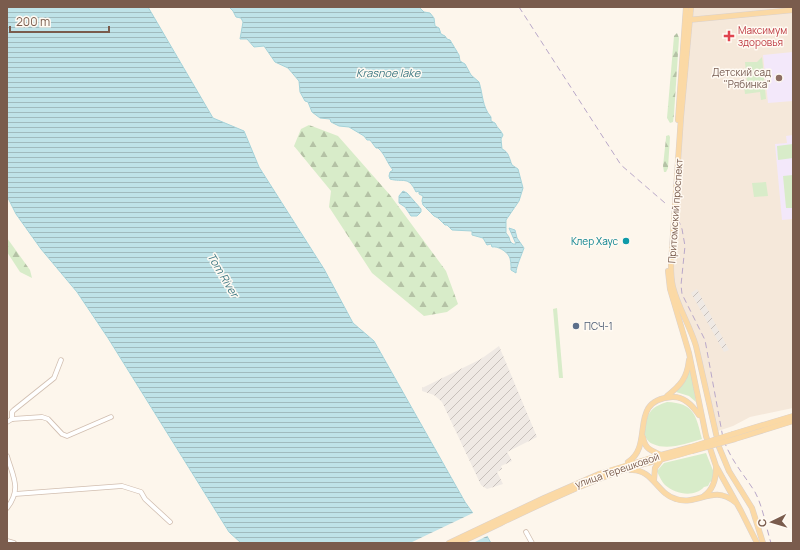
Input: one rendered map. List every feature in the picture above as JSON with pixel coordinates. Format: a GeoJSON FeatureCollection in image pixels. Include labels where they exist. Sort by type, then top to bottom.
{"type":"FeatureCollection","features":[{"type":"Feature","properties":{"kind":"main road","name":"Притомский проспект"},"geometry":{"type":"LineString","coordinates":[[686,7],[688,20],[671,264],[673,287],[676,297],[692,331],[719,447],[729,471],[752,508],[763,543]]}},
{"type":"Feature","properties":{"kind":"main road","name":"Притомский проспект"},"geometry":{"type":"LineString","coordinates":[[691,7],[688,20],[667,264],[670,289],[689,354],[701,417],[716,466],[741,511],[756,543]]}},
{"type":"Feature","properties":{"kind":"main road"},"geometry":{"type":"LineString","coordinates":[[688,20],[793,10]]}},
{"type":"Feature","properties":{"kind":"main road"},"geometry":{"type":"LineString","coordinates":[[683,332],[686,328],[692,331]]}},
{"type":"Feature","properties":{"kind":"main road"},"geometry":{"type":"LineString","coordinates":[[623,468],[638,453],[644,415],[648,409],[653,403],[666,397],[683,382],[688,366],[689,354]]}},
{"type":"Feature","properties":{"kind":"main road"},"geometry":{"type":"LineString","coordinates":[[666,397],[679,397],[684,399],[701,417]]}},
{"type":"Feature","properties":{"kind":"main road","name":"улица Терешковой"},"geometry":{"type":"LineString","coordinates":[[734,437],[793,416]]}},
{"type":"Feature","properties":{"kind":"main road","name":"улица Терешковой"},"geometry":{"type":"LineString","coordinates":[[459,543],[584,480],[661,457],[793,422]]}},
{"type":"Feature","properties":{"kind":"main road"},"geometry":{"type":"LineString","coordinates":[[642,428],[644,442],[648,449],[661,457],[655,468],[654,480]]}},
{"type":"Feature","properties":{"kind":"main road"},"geometry":{"type":"LineString","coordinates":[[704,496],[714,485],[716,466]]}},
{"type":"Feature","properties":{"kind":"main road"},"geometry":{"type":"LineString","coordinates":[[623,468],[640,470],[647,474],[654,480],[663,493],[676,500],[691,500],[718,494],[724,495],[737,504]]}},
{"type":"Feature","properties":{"kind":"main road"},"geometry":{"type":"LineString","coordinates":[[741,511],[747,514],[752,508]]}},
{"type":"Feature","properties":{"kind":"main road","name":"улица Терешковой"},"geometry":{"type":"LineString","coordinates":[[449,543],[508,517]]}},
{"type":"Feature","properties":{"kind":"street"},"geometry":{"type":"LineString","coordinates":[[12,419],[12,412],[14,410],[54,378],[62,360]]}},
{"type":"Feature","properties":{"kind":"street"},"geometry":{"type":"LineString","coordinates":[[7,422],[12,419],[48,419],[62,434],[67,436],[111,417]]}},
{"type":"Feature","properties":{"kind":"street"},"geometry":{"type":"LineString","coordinates":[[7,456],[16,488],[12,502],[7,508]]}},
{"type":"Feature","properties":{"kind":"street"},"geometry":{"type":"LineString","coordinates":[[15,494],[122,486],[141,492],[145,499],[170,522]]}},
{"type":"Feature","properties":{"kind":"street"},"geometry":{"type":"LineString","coordinates":[[526,532],[532,543]]}},
{"type":"Feature","properties":{"kind":"street"},"geometry":{"type":"LineString","coordinates":[[7,541],[14,543]]}},
{"type":"Feature","properties":{"kind":"shaded area"},"geometry":{"type":"Polygon","coordinates":[[[691,7],[793,7],[793,408],[750,417],[733,426],[715,432],[696,346],[676,297],[671,277],[691,7]]]}},
{"type":"Feature","properties":{"kind":"shaded area","name":"Детский сад \"Рябинка\""},"geometry":{"type":"Polygon","coordinates":[[[793,52],[793,101],[768,103],[763,55],[793,52]]]}},
{"type":"Feature","properties":{"kind":"shaded area"},"geometry":{"type":"Polygon","coordinates":[[[793,135],[793,219],[782,220],[775,144],[787,143],[786,136],[793,135]]]}},
{"type":"Feature","properties":{"kind":"shaded area"},"geometry":{"type":"Polygon","coordinates":[[[697,289],[729,350],[724,352],[691,293],[697,289]]]}},
{"type":"Feature","properties":{"kind":"shaded area"},"geometry":{"type":"Polygon","coordinates":[[[499,346],[537,437],[507,452],[512,461],[501,466],[502,469],[497,472],[503,484],[487,489],[481,485],[442,402],[434,395],[422,391],[422,388],[481,359],[499,346]]]}},
{"type":"Feature","properties":{"kind":"green space"},"geometry":{"type":"Polygon","coordinates":[[[677,33],[679,38],[674,114],[673,122],[670,123],[667,118],[674,36],[677,33]]]}},
{"type":"Feature","properties":{"kind":"green space"},"geometry":{"type":"Polygon","coordinates":[[[762,57],[766,99],[761,100],[760,92],[745,94],[744,86],[759,86],[759,82],[747,83],[745,62],[757,62],[762,57]]]}},
{"type":"Feature","properties":{"kind":"green space"},"geometry":{"type":"Polygon","coordinates":[[[309,125],[338,136],[390,195],[446,271],[458,304],[447,312],[424,316],[372,273],[329,207],[331,191],[294,146],[301,129],[309,125]]]}},
{"type":"Feature","properties":{"kind":"green space"},"geometry":{"type":"Polygon","coordinates":[[[669,135],[668,168],[666,172],[664,172],[663,166],[666,136],[669,135]]]}},
{"type":"Feature","properties":{"kind":"green space"},"geometry":{"type":"Polygon","coordinates":[[[793,144],[793,158],[778,160],[777,146],[793,144]]]}},
{"type":"Feature","properties":{"kind":"green space"},"geometry":{"type":"Polygon","coordinates":[[[793,175],[793,208],[786,208],[783,176],[793,175]]]}},
{"type":"Feature","properties":{"kind":"green space"},"geometry":{"type":"Polygon","coordinates":[[[766,182],[768,196],[754,197],[752,183],[766,182]]]}},
{"type":"Feature","properties":{"kind":"green space"},"geometry":{"type":"Polygon","coordinates":[[[7,238],[30,270],[32,278],[20,272],[7,252],[7,238]]]}},
{"type":"Feature","properties":{"kind":"green space"},"geometry":{"type":"Polygon","coordinates":[[[557,308],[563,378],[559,378],[553,309],[557,308]]]}},
{"type":"Feature","properties":{"kind":"green space"},"geometry":{"type":"Polygon","coordinates":[[[690,367],[696,402],[689,396],[676,392],[686,380],[690,367]]]}},
{"type":"Feature","properties":{"kind":"green space"},"geometry":{"type":"Polygon","coordinates":[[[667,402],[683,405],[692,412],[698,423],[702,439],[671,447],[659,446],[649,442],[646,438],[644,429],[647,419],[654,408],[667,402]]]}},
{"type":"Feature","properties":{"kind":"green space"},"geometry":{"type":"Polygon","coordinates":[[[706,453],[714,473],[712,481],[708,486],[695,493],[684,494],[674,491],[665,485],[657,471],[664,463],[706,453]]]}},
{"type":"Feature","properties":{"kind":"water","name":"Tom River"},"geometry":{"type":"Polygon","coordinates":[[[7,7],[148,7],[213,118],[244,131],[259,167],[324,269],[353,323],[374,341],[465,502],[491,543],[241,543],[229,532],[108,338],[77,292],[41,249],[16,214],[7,196],[7,7]]]}},
{"type":"Feature","properties":{"kind":"water","name":"Krasnoe lake"},"geometry":{"type":"Polygon","coordinates":[[[229,7],[419,7],[424,12],[430,13],[434,18],[435,26],[439,28],[441,34],[450,40],[459,55],[460,61],[465,64],[471,75],[479,82],[484,105],[491,117],[491,121],[495,123],[503,135],[501,139],[502,149],[507,154],[512,165],[518,169],[523,188],[519,201],[506,220],[506,233],[510,241],[513,244],[516,244],[509,228],[515,230],[517,238],[524,248],[516,273],[511,270],[510,257],[504,251],[497,247],[492,247],[491,244],[487,245],[483,238],[472,235],[472,231],[452,230],[423,205],[423,196],[419,194],[419,191],[416,192],[408,181],[390,179],[390,172],[393,170],[382,153],[370,140],[367,140],[364,136],[349,127],[339,126],[331,122],[330,119],[320,118],[312,112],[308,102],[305,101],[300,92],[299,81],[288,68],[275,62],[264,46],[254,47],[247,39],[240,39],[243,22],[241,18],[236,17],[229,7]]]}},
{"type":"Feature","properties":{"kind":"water"},"geometry":{"type":"Polygon","coordinates":[[[403,191],[407,193],[421,209],[421,212],[417,216],[411,216],[405,207],[399,203],[399,196],[403,191]]]}},
{"type":"Feature","properties":{"kind":"pier"},"geometry":{"type":"Polygon","coordinates":[[[475,512],[489,535],[473,543],[410,543],[475,512]]]}},
{"type":"Feature","properties":{"kind":"railway"},"geometry":{"type":"LineString","coordinates":[[519,7],[621,165],[665,203]]}},
{"type":"Feature","properties":{"kind":"railway"},"geometry":{"type":"LineString","coordinates":[[678,219],[682,229],[685,246],[681,285],[682,294],[705,340],[723,438],[733,460],[758,498],[771,543]]}},
{"type":"Feature","properties":{"kind":"place","name":"Максимум здоровья"},"geometry":{"type":"Point","coordinates":[729,36]}},
{"type":"Feature","properties":{"kind":"place","name":"Детский сад \"Рябинка\""},"geometry":{"type":"Point","coordinates":[779,78]}},
{"type":"Feature","properties":{"kind":"place","name":"Клер Хаус"},"geometry":{"type":"Point","coordinates":[626,241]}},
{"type":"Feature","properties":{"kind":"place","name":"ПСЧ-1"},"geometry":{"type":"Point","coordinates":[576,326]}}]}
